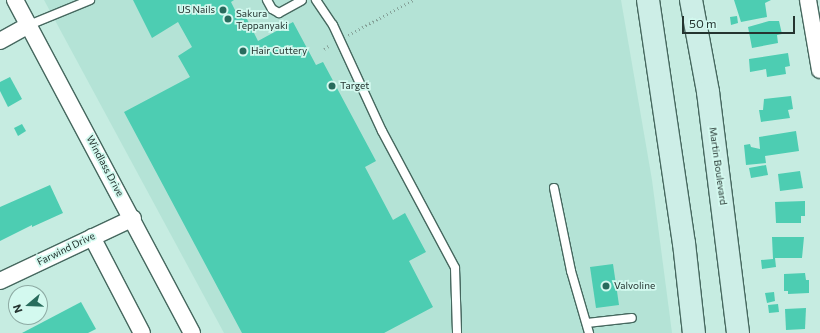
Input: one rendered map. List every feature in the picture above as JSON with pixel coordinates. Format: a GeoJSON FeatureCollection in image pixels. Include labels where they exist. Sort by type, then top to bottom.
{"type":"FeatureCollection","features":[{"type":"Feature","properties":{"kind":"main road"},"geometry":{"type":"LineString","coordinates":[[648,0],[683,235],[694,333]]}},
{"type":"Feature","properties":{"kind":"main road","name":"Martin Boulevard"},"geometry":{"type":"LineString","coordinates":[[691,0],[709,100],[738,333]]}},
{"type":"Feature","properties":{"kind":"street","name":"Windlass Drive"},"geometry":{"type":"LineString","coordinates":[[15,0],[133,218],[192,333]]}},
{"type":"Feature","properties":{"kind":"street"},"geometry":{"type":"LineString","coordinates":[[808,0],[820,70]]}},
{"type":"Feature","properties":{"kind":"street"},"geometry":{"type":"LineString","coordinates":[[0,41],[29,26]]}},
{"type":"Feature","properties":{"kind":"street","name":"Farwind Drive"},"geometry":{"type":"LineString","coordinates":[[0,281],[133,218]]}},
{"type":"Feature","properties":{"kind":"street"},"geometry":{"type":"LineString","coordinates":[[92,237],[142,333]]}},
{"type":"Feature","properties":{"kind":"lane"},"geometry":{"type":"LineString","coordinates":[[29,26],[79,3],[90,0]]}},
{"type":"Feature","properties":{"kind":"lane"},"geometry":{"type":"LineString","coordinates":[[267,0],[272,9],[279,12],[302,0]]}},
{"type":"Feature","properties":{"kind":"lane"},"geometry":{"type":"LineString","coordinates":[[316,0],[333,25],[382,131],[455,268],[457,333]]}},
{"type":"Feature","properties":{"kind":"lane"},"geometry":{"type":"LineString","coordinates":[[554,188],[571,272],[588,323],[589,333]]}},
{"type":"Feature","properties":{"kind":"lane"},"geometry":{"type":"LineString","coordinates":[[588,323],[632,318]]}},
{"type":"Feature","properties":{"kind":"path"},"geometry":{"type":"LineString","coordinates":[[324,49],[413,0]]}},
{"type":"Feature","properties":{"kind":"shaded area"},"geometry":{"type":"Polygon","coordinates":[[[44,0],[621,0],[652,180],[672,333],[224,333],[44,0]]]}},
{"type":"Feature","properties":{"kind":"building"},"geometry":{"type":"Polygon","coordinates":[[[133,0],[234,0],[231,2],[238,16],[244,13],[258,41],[293,22],[316,65],[323,62],[376,161],[365,167],[393,220],[405,213],[426,252],[409,261],[433,307],[384,333],[242,333],[124,112],[190,77],[178,56],[192,47],[178,22],[152,38],[133,0]]]}},
{"type":"Feature","properties":{"kind":"building"},"geometry":{"type":"Polygon","coordinates":[[[734,0],[771,0],[765,3],[767,17],[741,22],[734,0]]]}},
{"type":"Feature","properties":{"kind":"building"},"geometry":{"type":"Polygon","coordinates":[[[737,16],[738,23],[731,25],[730,17],[737,16]]]}},
{"type":"Feature","properties":{"kind":"building"},"geometry":{"type":"Polygon","coordinates":[[[769,21],[779,21],[782,34],[777,35],[778,43],[752,48],[748,27],[769,21]]]}},
{"type":"Feature","properties":{"kind":"building"},"geometry":{"type":"Polygon","coordinates":[[[788,53],[790,66],[785,67],[786,74],[767,77],[766,69],[750,72],[749,59],[788,53]]]}},
{"type":"Feature","properties":{"kind":"building"},"geometry":{"type":"Polygon","coordinates":[[[10,77],[22,99],[8,107],[0,91],[0,82],[10,77]]]}},
{"type":"Feature","properties":{"kind":"building"},"geometry":{"type":"Polygon","coordinates":[[[791,96],[793,109],[788,110],[790,118],[761,122],[759,110],[763,110],[764,99],[791,96]]]}},
{"type":"Feature","properties":{"kind":"building"},"geometry":{"type":"Polygon","coordinates":[[[22,124],[26,131],[18,136],[14,128],[22,124]]]}},
{"type":"Feature","properties":{"kind":"building"},"geometry":{"type":"Polygon","coordinates":[[[796,131],[799,151],[765,156],[766,163],[746,165],[744,145],[750,144],[751,147],[760,149],[759,137],[796,131]]]}},
{"type":"Feature","properties":{"kind":"building"},"geometry":{"type":"Polygon","coordinates":[[[766,165],[768,175],[751,178],[749,168],[766,165]]]}},
{"type":"Feature","properties":{"kind":"building"},"geometry":{"type":"Polygon","coordinates":[[[800,171],[803,188],[780,191],[778,174],[800,171]]]}},
{"type":"Feature","properties":{"kind":"building"},"geometry":{"type":"Polygon","coordinates":[[[50,185],[63,213],[32,227],[32,225],[0,241],[0,207],[50,185]]]}},
{"type":"Feature","properties":{"kind":"building"},"geometry":{"type":"Polygon","coordinates":[[[805,201],[805,216],[801,216],[801,223],[776,223],[775,202],[805,201]]]}},
{"type":"Feature","properties":{"kind":"building"},"geometry":{"type":"Polygon","coordinates":[[[772,237],[804,237],[802,258],[775,258],[776,267],[762,269],[761,260],[773,259],[772,237]]]}},
{"type":"Feature","properties":{"kind":"building"},"geometry":{"type":"Polygon","coordinates":[[[613,264],[619,305],[596,308],[590,267],[613,264]]]}},
{"type":"Feature","properties":{"kind":"building"},"geometry":{"type":"Polygon","coordinates":[[[805,273],[806,280],[809,280],[809,293],[788,294],[788,291],[784,291],[784,274],[805,273]]]}},
{"type":"Feature","properties":{"kind":"building"},"geometry":{"type":"Polygon","coordinates":[[[774,292],[775,301],[767,303],[765,293],[774,292]]]}},
{"type":"Feature","properties":{"kind":"building"},"geometry":{"type":"Polygon","coordinates":[[[81,302],[96,329],[88,333],[22,333],[37,325],[48,325],[48,319],[81,302]]]}},
{"type":"Feature","properties":{"kind":"building"},"geometry":{"type":"Polygon","coordinates":[[[778,304],[779,312],[769,313],[768,305],[778,304]]]}},
{"type":"Feature","properties":{"kind":"building"},"geometry":{"type":"Polygon","coordinates":[[[806,308],[805,329],[786,330],[785,309],[806,308]]]}},
{"type":"Feature","properties":{"kind":"place","name":"US Nails"},"geometry":{"type":"Point","coordinates":[223,10]}},
{"type":"Feature","properties":{"kind":"place","name":"Sakura Teppanyaki"},"geometry":{"type":"Point","coordinates":[228,19]}},
{"type":"Feature","properties":{"kind":"place","name":"Hair Cuttery"},"geometry":{"type":"Point","coordinates":[243,51]}},
{"type":"Feature","properties":{"kind":"place","name":"Target"},"geometry":{"type":"Point","coordinates":[332,86]}},
{"type":"Feature","properties":{"kind":"place","name":"Valvoline"},"geometry":{"type":"Point","coordinates":[606,286]}}]}
